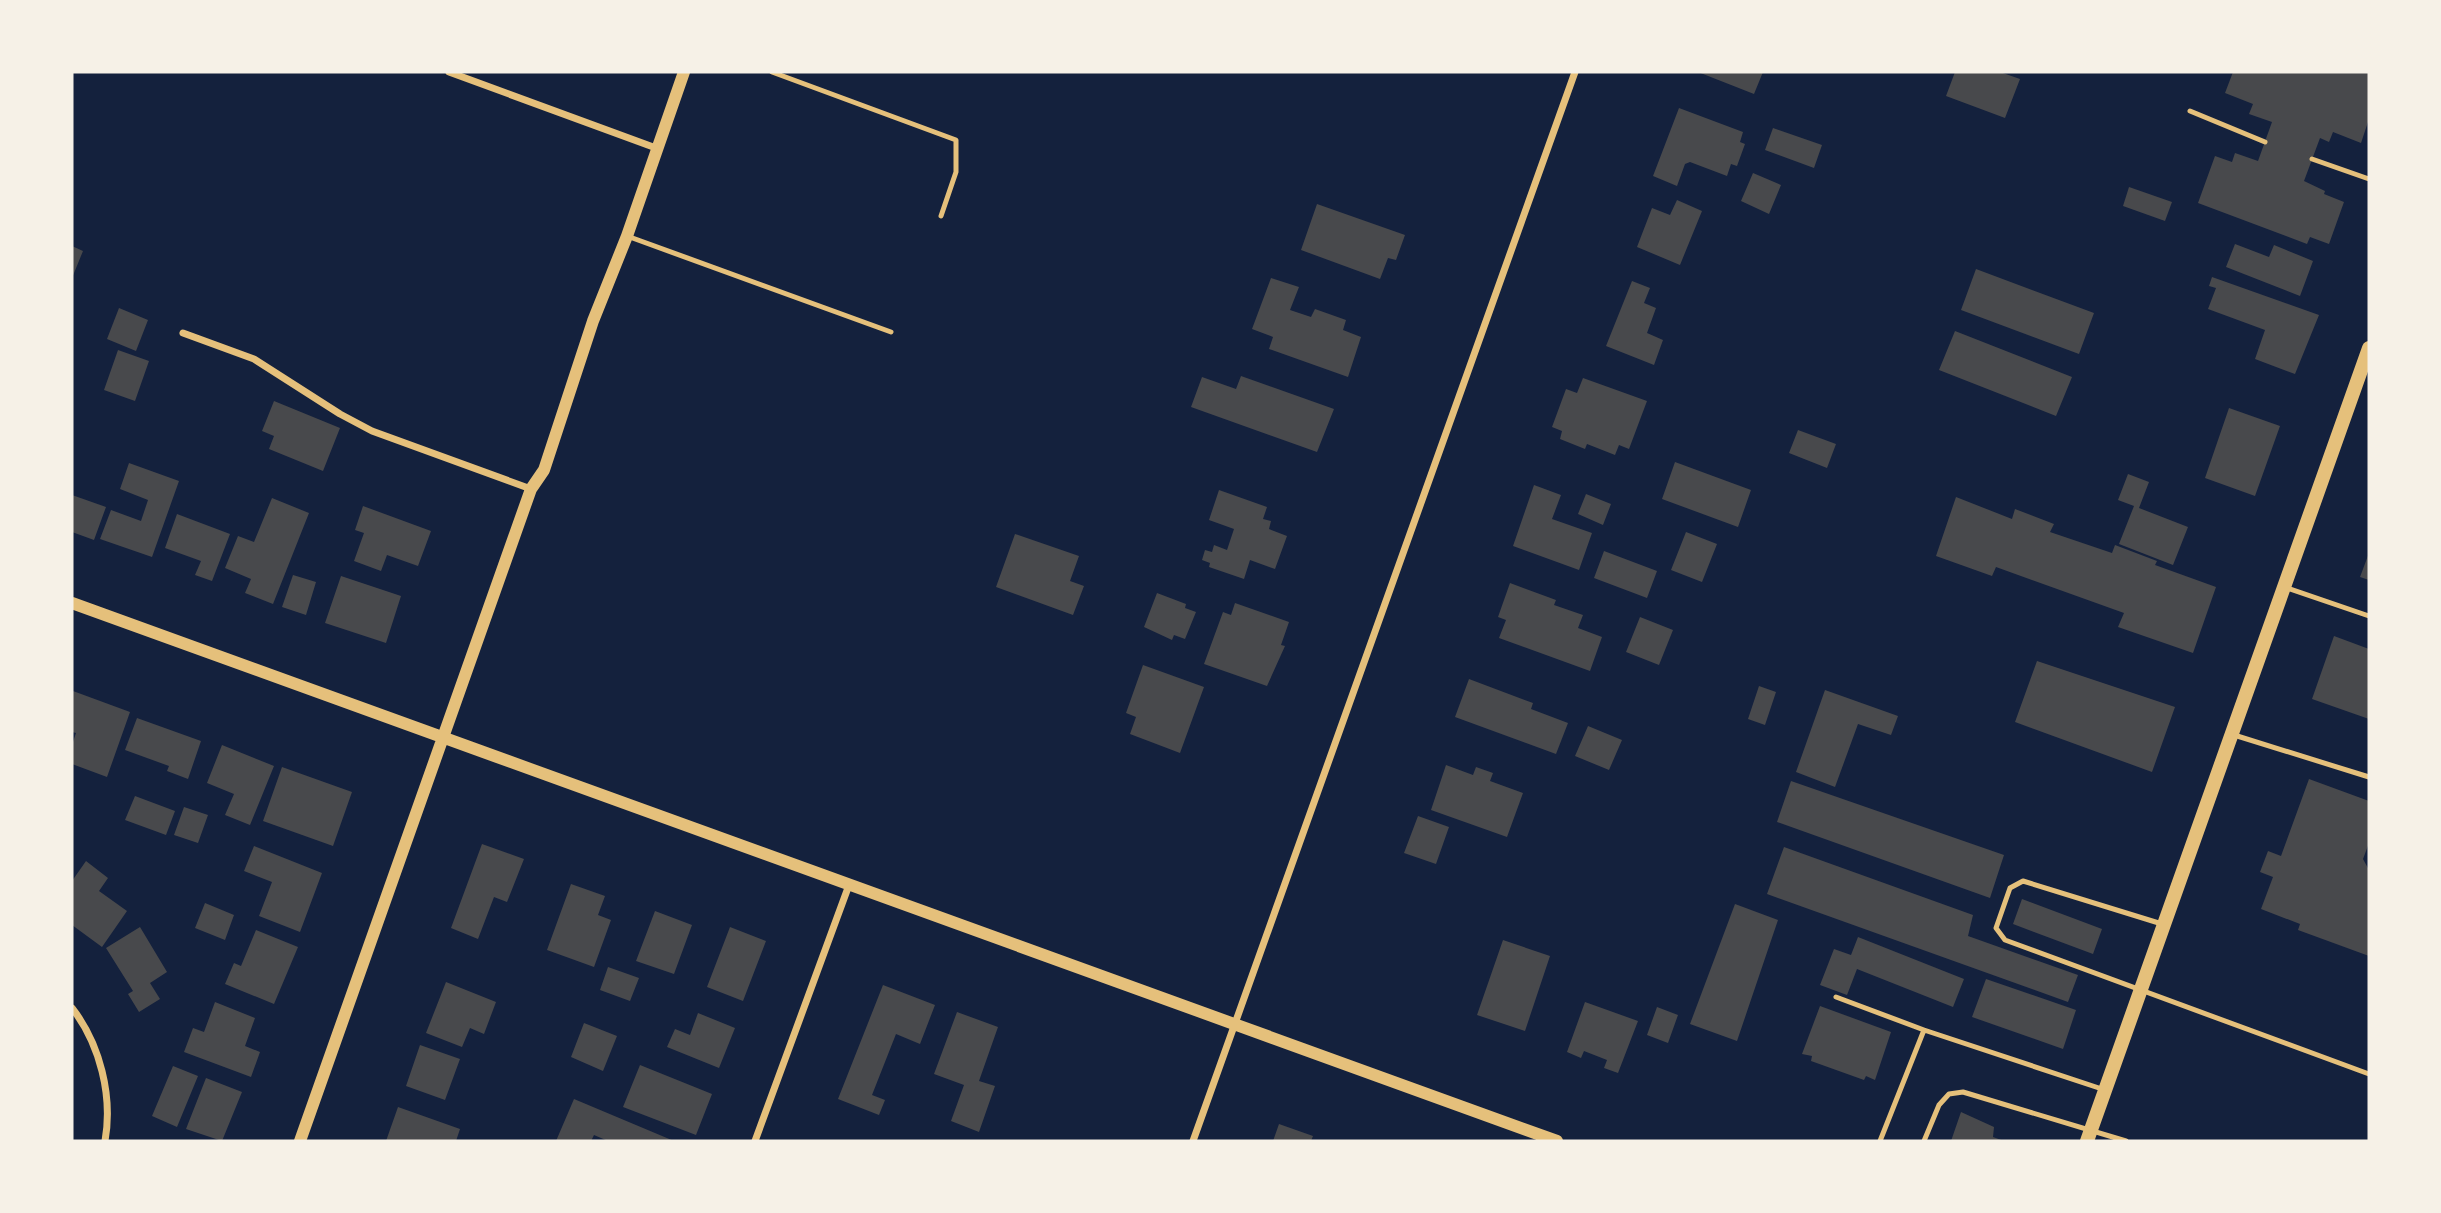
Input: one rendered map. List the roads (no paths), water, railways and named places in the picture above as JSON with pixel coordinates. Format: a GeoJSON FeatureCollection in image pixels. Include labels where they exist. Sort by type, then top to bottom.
{"type":"FeatureCollection","features":[{"type":"Feature","properties":{"kind":"main road"},"geometry":{"type":"LineString","coordinates":[[2088,1136],[2369,348]]}},
{"type":"Feature","properties":{"kind":"street"},"geometry":{"type":"LineString","coordinates":[[449,72],[656,148]]}},
{"type":"Feature","properties":{"kind":"street"},"geometry":{"type":"LineString","coordinates":[[300,1141],[445,741],[531,489],[544,470],[593,321],[628,236],[684,72]]}},
{"type":"Feature","properties":{"kind":"street"},"geometry":{"type":"LineString","coordinates":[[1193,1141],[1575,72]]}},
{"type":"Feature","properties":{"kind":"street"},"geometry":{"type":"LineString","coordinates":[[183,333],[254,359],[340,414],[372,431],[531,489]]}},
{"type":"Feature","properties":{"kind":"street"},"geometry":{"type":"LineString","coordinates":[[72,603],[445,741],[1556,1141]]}},
{"type":"Feature","properties":{"kind":"street"},"geometry":{"type":"LineString","coordinates":[[755,1141],[849,885]]}},
{"type":"Feature","properties":{"kind":"street"},"geometry":{"type":"LineString","coordinates":[[72,1008],[90,1037],[102,1073],[107,1111],[105,1141]]}},
{"type":"Feature","properties":{"kind":"lane"},"geometry":{"type":"LineString","coordinates":[[772,72],[956,140],[956,172],[941,216]]}},
{"type":"Feature","properties":{"kind":"lane"},"geometry":{"type":"LineString","coordinates":[[2190,111],[2264,142]]}},
{"type":"Feature","properties":{"kind":"lane"},"geometry":{"type":"LineString","coordinates":[[2312,159],[2369,179]]}},
{"type":"Feature","properties":{"kind":"lane"},"geometry":{"type":"LineString","coordinates":[[628,236],[891,332]]}},
{"type":"Feature","properties":{"kind":"lane"},"geometry":{"type":"LineString","coordinates":[[2284,587],[2369,616]]}},
{"type":"Feature","properties":{"kind":"lane"},"geometry":{"type":"LineString","coordinates":[[2231,734],[2369,777]]}},
{"type":"Feature","properties":{"kind":"lane"},"geometry":{"type":"LineString","coordinates":[[2164,924],[2023,881],[2010,888],[1997,928],[2005,940],[2369,1074]]}},
{"type":"Feature","properties":{"kind":"lane"},"geometry":{"type":"LineString","coordinates":[[1836,997],[1924,1030],[2105,1090]]}},
{"type":"Feature","properties":{"kind":"lane"},"geometry":{"type":"LineString","coordinates":[[1880,1141],[1924,1030]]}},
{"type":"Feature","properties":{"kind":"lane"},"geometry":{"type":"LineString","coordinates":[[1924,1141],[1939,1105],[1948,1094],[1962,1091],[2088,1136],[2126,1141]]}}]}
